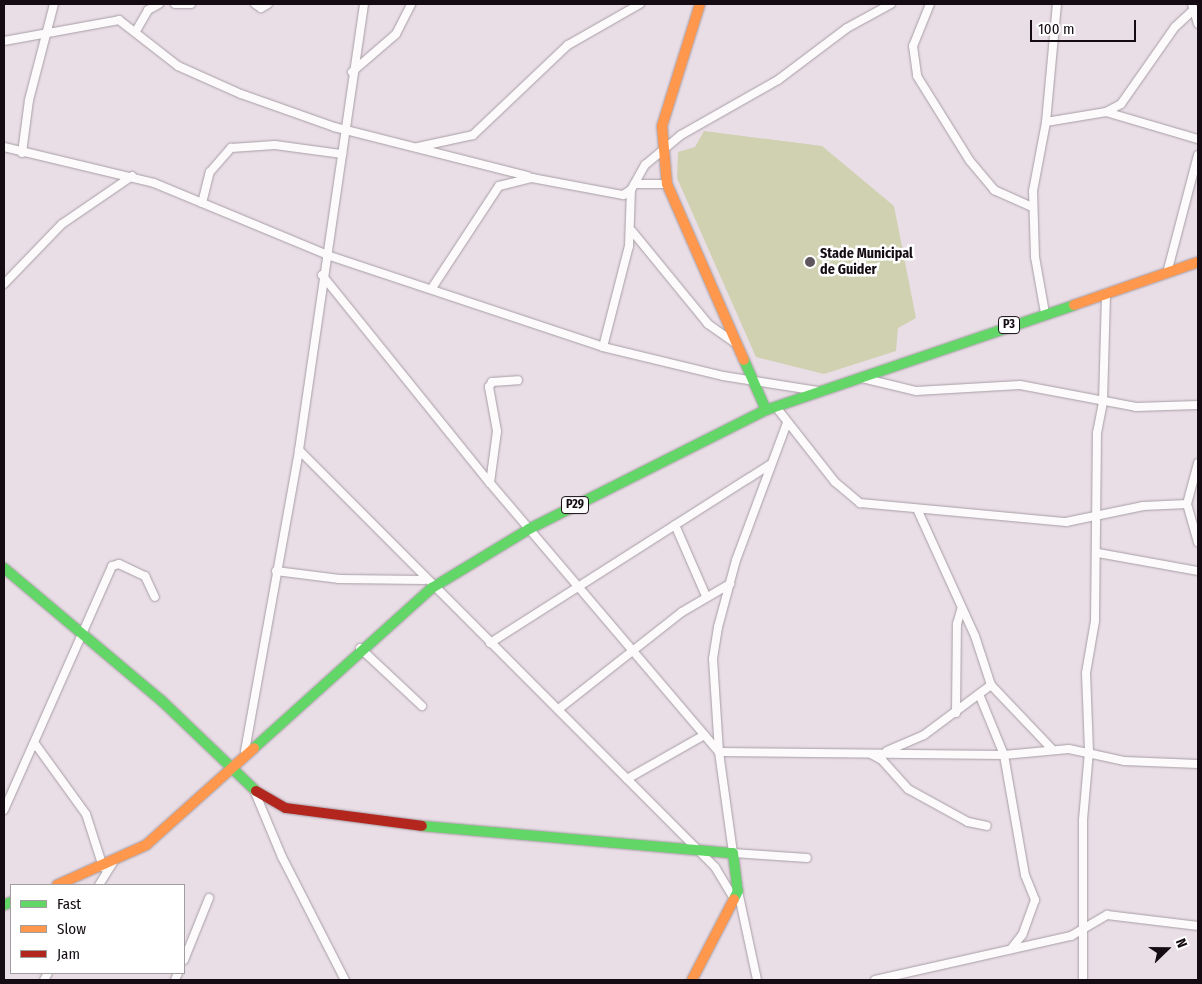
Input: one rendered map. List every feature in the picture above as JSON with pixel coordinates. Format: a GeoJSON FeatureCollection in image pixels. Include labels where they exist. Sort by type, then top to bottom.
{"type":"FeatureCollection","features":[{"type":"Feature","properties":{"kind":"main road"},"geometry":{"type":"LineString","coordinates":[[700,4],[667,108],[662,149],[667,184],[735,343],[752,379],[771,408]]}},
{"type":"Feature","properties":{"kind":"main road","name":"P3"},"geometry":{"type":"LineString","coordinates":[[771,408],[856,377],[1198,262]]}},
{"type":"Feature","properties":{"kind":"main road","name":"P29"},"geometry":{"type":"LineString","coordinates":[[71,882],[146,845],[360,648],[432,588],[529,529],[771,408]]}},
{"type":"Feature","properties":{"kind":"main road"},"geometry":{"type":"LineString","coordinates":[[4,568],[81,632],[230,766],[254,790],[286,808],[414,826],[694,847],[733,853],[735,894],[692,980]]}},
{"type":"Feature","properties":{"kind":"street"},"geometry":{"type":"LineString","coordinates":[[22,152],[29,100],[54,4]]}},
{"type":"Feature","properties":{"kind":"street"},"geometry":{"type":"LineString","coordinates":[[136,31],[148,10],[160,4]]}},
{"type":"Feature","properties":{"kind":"street"},"geometry":{"type":"LineString","coordinates":[[175,4],[190,4]]}},
{"type":"Feature","properties":{"kind":"street"},"geometry":{"type":"LineString","coordinates":[[254,4],[261,8],[268,4]]}},
{"type":"Feature","properties":{"kind":"street"},"geometry":{"type":"LineString","coordinates":[[245,752],[299,450],[322,274],[364,4]]}},
{"type":"Feature","properties":{"kind":"street"},"geometry":{"type":"LineString","coordinates":[[352,72],[396,34],[411,4]]}},
{"type":"Feature","properties":{"kind":"street"},"geometry":{"type":"LineString","coordinates":[[414,148],[472,135],[568,45],[640,4]]}},
{"type":"Feature","properties":{"kind":"street"},"geometry":{"type":"LineString","coordinates":[[603,347],[632,231],[633,187],[662,149],[778,80],[847,28],[890,4]]}},
{"type":"Feature","properties":{"kind":"street"},"geometry":{"type":"LineString","coordinates":[[930,4],[913,46],[917,76],[970,161],[994,190],[1032,207]]}},
{"type":"Feature","properties":{"kind":"street"},"geometry":{"type":"LineString","coordinates":[[1045,313],[1035,257],[1032,207],[1046,122],[1057,4]]}},
{"type":"Feature","properties":{"kind":"street"},"geometry":{"type":"LineString","coordinates":[[1106,112],[1131,93],[1175,27],[1192,7]]}},
{"type":"Feature","properties":{"kind":"street"},"geometry":{"type":"LineString","coordinates":[[1192,7],[1198,24]]}},
{"type":"Feature","properties":{"kind":"street"},"geometry":{"type":"LineString","coordinates":[[4,41],[47,30],[119,20],[187,71],[344,130],[532,178],[613,195],[633,187],[667,184]]}},
{"type":"Feature","properties":{"kind":"street"},"geometry":{"type":"LineString","coordinates":[[1046,122],[1106,112],[1198,139]]}},
{"type":"Feature","properties":{"kind":"street"},"geometry":{"type":"LineString","coordinates":[[202,203],[210,172],[231,148],[275,145],[342,154]]}},
{"type":"Feature","properties":{"kind":"street"},"geometry":{"type":"LineString","coordinates":[[4,147],[132,176],[325,254],[432,288],[603,347],[752,379],[820,391]]}},
{"type":"Feature","properties":{"kind":"street"},"geometry":{"type":"LineString","coordinates":[[1167,272],[1198,155]]}},
{"type":"Feature","properties":{"kind":"street"},"geometry":{"type":"LineString","coordinates":[[4,284],[62,224],[132,176]]}},
{"type":"Feature","properties":{"kind":"street"},"geometry":{"type":"LineString","coordinates":[[432,288],[499,186],[532,178]]}},
{"type":"Feature","properties":{"kind":"street"},"geometry":{"type":"LineString","coordinates":[[632,231],[708,324],[735,343]]}},
{"type":"Feature","properties":{"kind":"street"},"geometry":{"type":"LineString","coordinates":[[322,274],[490,483],[718,752]]}},
{"type":"Feature","properties":{"kind":"street"},"geometry":{"type":"LineString","coordinates":[[1083,980],[1083,820],[1089,751],[1086,673],[1095,621],[1098,553],[1096,514],[1097,433],[1103,402],[1106,294]]}},
{"type":"Feature","properties":{"kind":"street"},"geometry":{"type":"LineString","coordinates":[[856,377],[916,391],[1020,385],[1103,402],[1162,408],[1198,405]]}},
{"type":"Feature","properties":{"kind":"street"},"geometry":{"type":"LineString","coordinates":[[490,483],[497,431],[489,387],[492,382],[518,380]]}},
{"type":"Feature","properties":{"kind":"street"},"geometry":{"type":"LineString","coordinates":[[771,408],[787,423],[854,498],[918,510],[1066,522],[1096,514],[1187,504]]}},
{"type":"Feature","properties":{"kind":"street"},"geometry":{"type":"LineString","coordinates":[[787,423],[730,584],[713,659],[718,752],[733,853],[807,858]]}},
{"type":"Feature","properties":{"kind":"street"},"geometry":{"type":"LineString","coordinates":[[299,450],[432,588],[560,708],[725,880],[735,894],[757,980]]}},
{"type":"Feature","properties":{"kind":"street"},"geometry":{"type":"LineString","coordinates":[[1198,463],[1187,504],[1198,542]]}},
{"type":"Feature","properties":{"kind":"street"},"geometry":{"type":"LineString","coordinates":[[490,643],[576,585],[771,464]]}},
{"type":"Feature","properties":{"kind":"street"},"geometry":{"type":"LineString","coordinates":[[918,510],[991,685],[1052,750]]}},
{"type":"Feature","properties":{"kind":"street"},"geometry":{"type":"LineString","coordinates":[[675,525],[706,596]]}},
{"type":"Feature","properties":{"kind":"street"},"geometry":{"type":"LineString","coordinates":[[1098,553],[1198,571]]}},
{"type":"Feature","properties":{"kind":"street"},"geometry":{"type":"LineString","coordinates":[[4,810],[36,745],[81,632],[115,564],[146,577],[155,597]]}},
{"type":"Feature","properties":{"kind":"street"},"geometry":{"type":"LineString","coordinates":[[276,571],[339,579],[424,580]]}},
{"type":"Feature","properties":{"kind":"street"},"geometry":{"type":"LineString","coordinates":[[560,708],[634,654],[706,596],[730,584]]}},
{"type":"Feature","properties":{"kind":"street"},"geometry":{"type":"LineString","coordinates":[[956,713],[957,624],[961,610]]}},
{"type":"Feature","properties":{"kind":"street"},"geometry":{"type":"LineString","coordinates":[[360,648],[422,706]]}},
{"type":"Feature","properties":{"kind":"street"},"geometry":{"type":"LineString","coordinates":[[882,752],[924,735],[956,713],[991,685]]}},
{"type":"Feature","properties":{"kind":"street"},"geometry":{"type":"LineString","coordinates":[[979,694],[1004,755],[1025,875],[1035,900],[1022,935],[1011,948]]}},
{"type":"Feature","properties":{"kind":"street"},"geometry":{"type":"LineString","coordinates":[[627,779],[704,735]]}},
{"type":"Feature","properties":{"kind":"street"},"geometry":{"type":"LineString","coordinates":[[36,745],[86,814],[108,865],[99,884]]}},
{"type":"Feature","properties":{"kind":"street"},"geometry":{"type":"LineString","coordinates":[[718,752],[882,752],[1004,755],[1052,750],[1089,751],[1124,761],[1198,764]]}},
{"type":"Feature","properties":{"kind":"street"},"geometry":{"type":"LineString","coordinates":[[869,753],[882,760],[908,789],[968,822],[986,826]]}},
{"type":"Feature","properties":{"kind":"street"},"geometry":{"type":"LineString","coordinates":[[254,790],[282,857],[345,980]]}},
{"type":"Feature","properties":{"kind":"street"},"geometry":{"type":"LineString","coordinates":[[185,957],[208,898]]}},
{"type":"Feature","properties":{"kind":"street"},"geometry":{"type":"LineString","coordinates":[[875,980],[1071,936],[1107,915],[1198,926]]}},
{"type":"Feature","properties":{"kind":"green space","name":"Stade Municipal de Guider"},"geometry":{"type":"Polygon","coordinates":[[[704,131],[822,146],[894,206],[916,318],[898,328],[896,351],[824,374],[756,357],[677,178],[678,152],[695,147],[704,131]]]}},
{"type":"Feature","properties":{"kind":"traffic: fast"},"geometry":{"type":"LineString","coordinates":[[766,410],[1074,305]]}},
{"type":"Feature","properties":{"kind":"traffic: fast"},"geometry":{"type":"LineString","coordinates":[[254,748],[432,588],[529,529],[766,410],[744,360]]}},
{"type":"Feature","properties":{"kind":"traffic: fast"},"geometry":{"type":"LineString","coordinates":[[4,568],[162,701],[256,791]]}},
{"type":"Feature","properties":{"kind":"traffic: fast"},"geometry":{"type":"LineString","coordinates":[[422,826],[733,853],[738,891],[734,899]]}},
{"type":"Feature","properties":{"kind":"traffic: fast"},"geometry":{"type":"LineString","coordinates":[[4,905],[10,902]]}},
{"type":"Feature","properties":{"kind":"traffic: slow"},"geometry":{"type":"LineString","coordinates":[[700,4],[662,126],[667,184],[744,360]]}},
{"type":"Feature","properties":{"kind":"traffic: slow"},"geometry":{"type":"LineString","coordinates":[[1074,305],[1198,262]]}},
{"type":"Feature","properties":{"kind":"traffic: slow"},"geometry":{"type":"LineString","coordinates":[[59,884],[146,845],[254,748]]}},
{"type":"Feature","properties":{"kind":"traffic: slow"},"geometry":{"type":"LineString","coordinates":[[692,980],[734,899]]}},
{"type":"Feature","properties":{"kind":"traffic: jam"},"geometry":{"type":"LineString","coordinates":[[256,791],[286,808],[422,826]]}},
{"type":"Feature","properties":{"kind":"place","name":"Stade Municipal de Guider"},"geometry":{"type":"Point","coordinates":[810,262]}}]}
